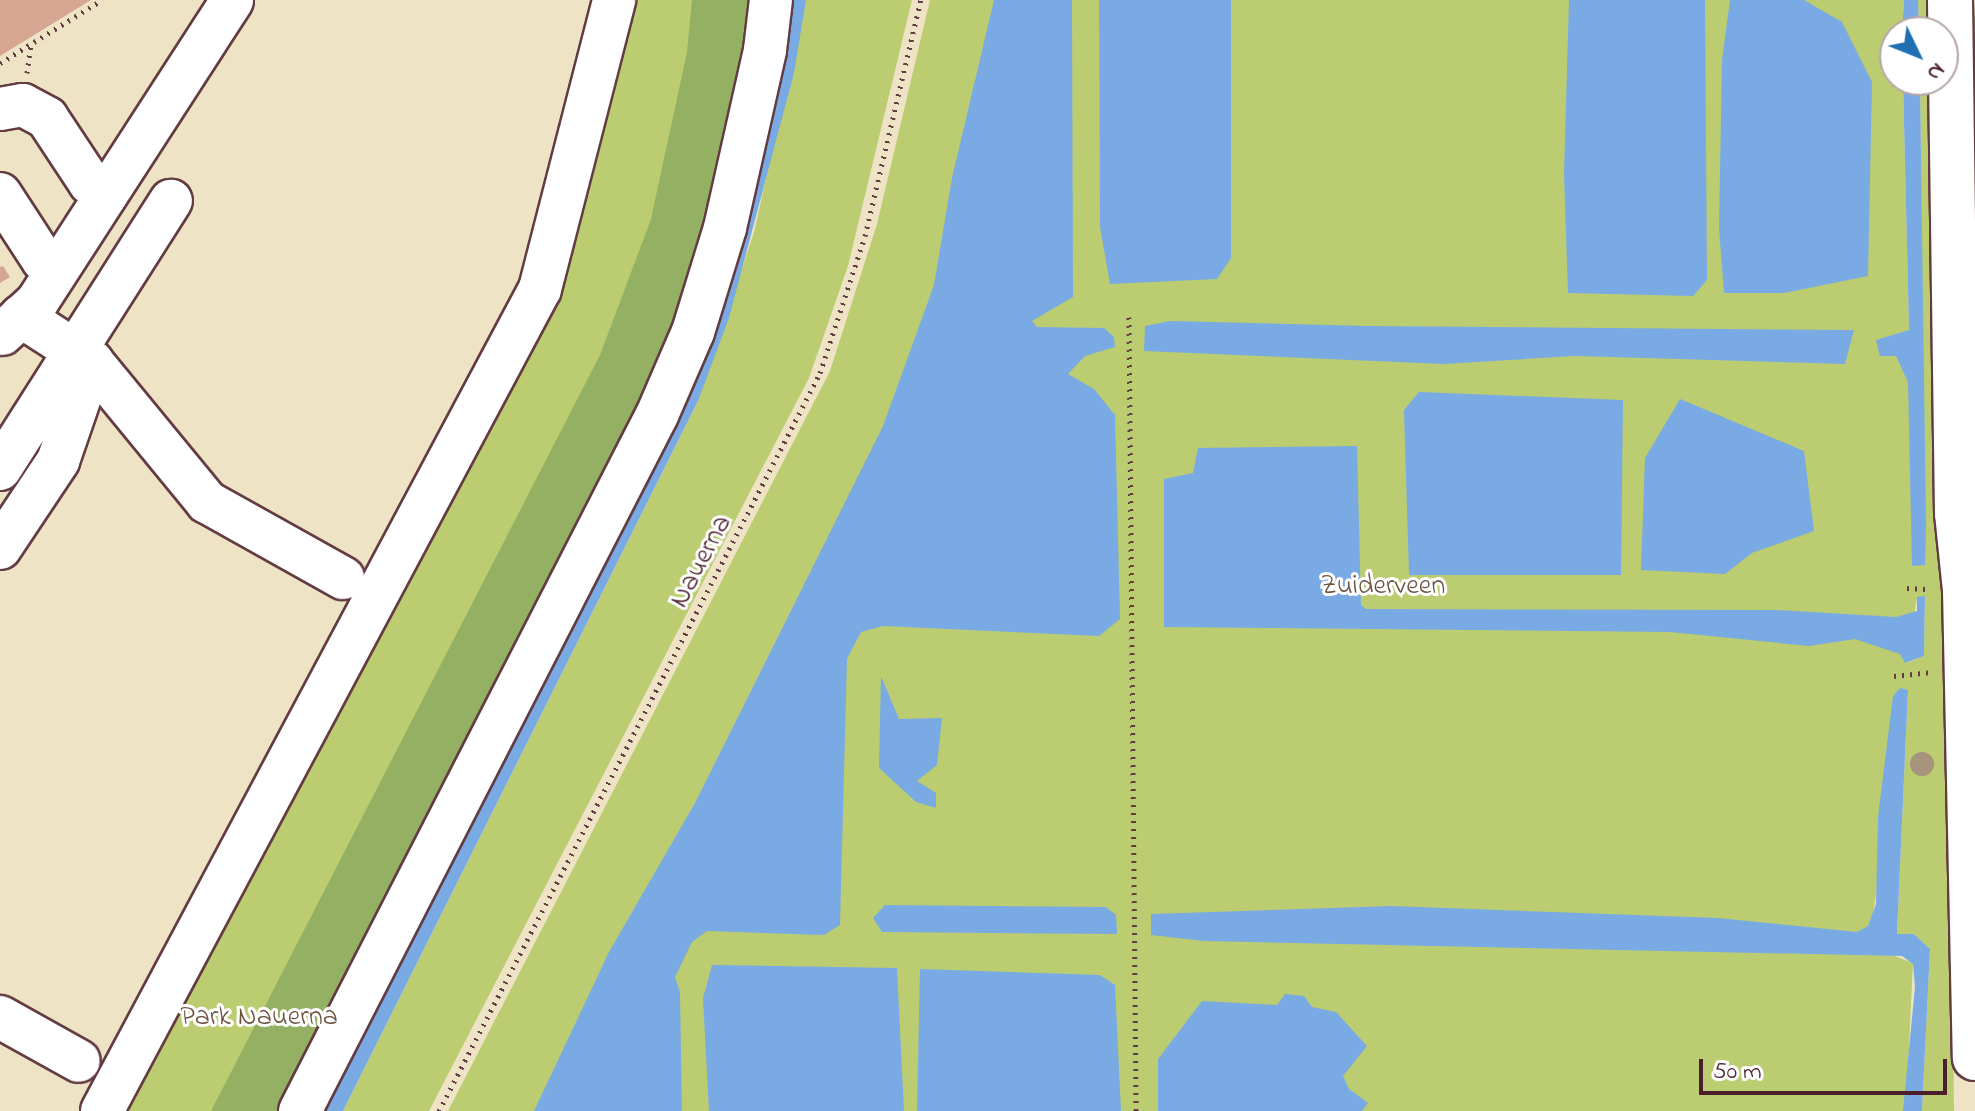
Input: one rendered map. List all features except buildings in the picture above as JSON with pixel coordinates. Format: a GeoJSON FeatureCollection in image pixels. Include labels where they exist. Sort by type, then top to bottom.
{"type":"FeatureCollection","features":[{"type":"Feature","properties":{"kind":"main road"},"geometry":{"type":"LineString","coordinates":[[1950,0],[1957,513],[1965,590],[1975,1058]]}},
{"type":"Feature","properties":{"kind":"main road"},"geometry":{"type":"LineString","coordinates":[[1965,590],[1975,487]]}},
{"type":"Feature","properties":{"kind":"lane"},"geometry":{"type":"LineString","coordinates":[[232,0],[57,270],[11,326],[84,356],[207,502],[343,578]]}},
{"type":"Feature","properties":{"kind":"lane"},"geometry":{"type":"LineString","coordinates":[[102,1111],[540,289],[614,0]]}},
{"type":"Feature","properties":{"kind":"lane"},"geometry":{"type":"LineString","coordinates":[[300,1111],[657,415],[693,332],[725,228],[771,0]]}},
{"type":"Feature","properties":{"kind":"lane"},"geometry":{"type":"LineString","coordinates":[[0,109],[23,105],[47,118],[90,183],[106,195]]}},
{"type":"Feature","properties":{"kind":"lane"},"geometry":{"type":"LineString","coordinates":[[0,194],[43,260],[57,270]]}},
{"type":"Feature","properties":{"kind":"lane"},"geometry":{"type":"LineString","coordinates":[[0,469],[84,356],[171,201]]}},
{"type":"Feature","properties":{"kind":"lane"},"geometry":{"type":"LineString","coordinates":[[0,548],[58,461],[84,356]]}},
{"type":"Feature","properties":{"kind":"lane"},"geometry":{"type":"LineString","coordinates":[[0,1017],[79,1061]]}},
{"type":"Feature","properties":{"kind":"path"},"geometry":{"type":"LineString","coordinates":[[0,63],[102,0]]}},
{"type":"Feature","properties":{"kind":"path","name":"Nauerna"},"geometry":{"type":"LineString","coordinates":[[439,1111],[820,373],[865,236],[921,0]]}},
{"type":"Feature","properties":{"kind":"path"},"geometry":{"type":"LineString","coordinates":[[1129,317],[1136,1111]]}},
{"type":"Feature","properties":{"kind":"green space","name":"Park Nauerna"},"geometry":{"type":"Polygon","coordinates":[[[622,0],[794,0],[754,189],[620,532],[326,1111],[109,1111],[534,321],[622,0]]]}},
{"type":"Feature","properties":{"kind":"green space"},"geometry":{"type":"Polygon","coordinates":[[[692,0],[763,0],[687,329],[289,1111],[211,1111],[600,355],[651,219],[687,52],[692,0]]]}},
{"type":"Feature","properties":{"kind":"green space"},"geometry":{"type":"Polygon","coordinates":[[[806,0],[912,0],[848,266],[809,378],[429,1111],[343,1111],[698,401],[754,232],[806,0]]]}},
{"type":"Feature","properties":{"kind":"green space","name":"Zuiderveen"},"geometry":{"type":"Polygon","coordinates":[[[930,0],[1904,0],[1903,16],[1879,16],[1879,96],[1903,96],[1909,330],[1925,565],[1920,96],[1943,96],[1954,1111],[1922,1111],[1930,949],[1914,934],[1897,935],[1908,691],[1868,946],[1913,963],[1906,1111],[448,1111],[830,371],[877,224],[930,0]],[[1925,597],[1917,598],[1906,663],[1924,656],[1925,597]]]}},
{"type":"Feature","properties":{"kind":"green space"},"geometry":{"type":"Polygon","coordinates":[[[1918,0],[1940,0],[1942,16],[1918,16],[1918,0]]]}},
{"type":"Feature","properties":{"kind":"water"},"geometry":{"type":"Polygon","coordinates":[[[794,0],[806,0],[794,73],[729,318],[698,401],[343,1111],[326,1111],[620,532],[754,189],[794,0]]]}},
{"type":"Feature","properties":{"kind":"water"},"geometry":{"type":"Polygon","coordinates":[[[994,0],[1072,0],[1073,297],[1032,321],[1037,327],[1104,328],[1114,337],[1115,347],[1085,356],[1068,374],[1094,389],[1115,415],[1120,619],[1099,636],[883,626],[861,632],[847,659],[840,925],[824,935],[707,931],[692,942],[675,977],[680,992],[682,1111],[534,1111],[609,952],[695,803],[883,426],[934,285],[952,178],[994,0]]]}},
{"type":"Feature","properties":{"kind":"water"},"geometry":{"type":"Polygon","coordinates":[[[1099,0],[1231,0],[1231,258],[1217,279],[1110,284],[1100,227],[1099,0]]]}},
{"type":"Feature","properties":{"kind":"water"},"geometry":{"type":"Polygon","coordinates":[[[1569,0],[1705,0],[1707,280],[1693,296],[1568,293],[1564,174],[1569,0]]]}},
{"type":"Feature","properties":{"kind":"water"},"geometry":{"type":"Polygon","coordinates":[[[1730,0],[1804,0],[1842,22],[1872,82],[1868,276],[1784,293],[1724,293],[1719,228],[1722,60],[1730,0]]]}},
{"type":"Feature","properties":{"kind":"water"},"geometry":{"type":"Polygon","coordinates":[[[1904,0],[1918,0],[1918,16],[1903,16],[1904,0]]]}},
{"type":"Feature","properties":{"kind":"water"},"geometry":{"type":"Polygon","coordinates":[[[1903,96],[1920,96],[1926,527],[1925,565],[1912,566],[1908,382],[1896,356],[1880,356],[1876,340],[1909,330],[1903,96]]]}},
{"type":"Feature","properties":{"kind":"water"},"geometry":{"type":"Polygon","coordinates":[[[1170,321],[1367,326],[1854,330],[1845,364],[1575,356],[1444,364],[1144,351],[1145,326],[1170,321]]]}},
{"type":"Feature","properties":{"kind":"water"},"geometry":{"type":"Polygon","coordinates":[[[1419,392],[1623,400],[1621,575],[1409,575],[1404,410],[1419,392]]]}},
{"type":"Feature","properties":{"kind":"water"},"geometry":{"type":"Polygon","coordinates":[[[1680,399],[1804,451],[1814,531],[1752,553],[1725,574],[1641,570],[1645,458],[1680,399]]]}},
{"type":"Feature","properties":{"kind":"water"},"geometry":{"type":"Polygon","coordinates":[[[1357,446],[1361,605],[1366,609],[1776,610],[1896,617],[1917,611],[1917,597],[1925,596],[1924,656],[1905,663],[1900,654],[1855,639],[1809,646],[1670,632],[1164,627],[1164,479],[1193,473],[1198,448],[1357,446]]]}},
{"type":"Feature","properties":{"kind":"water"},"geometry":{"type":"Polygon","coordinates":[[[881,676],[899,719],[942,718],[937,765],[917,781],[936,793],[936,808],[916,802],[879,768],[881,676]]]}},
{"type":"Feature","properties":{"kind":"water"},"geometry":{"type":"Polygon","coordinates":[[[1900,688],[1908,690],[1897,934],[1914,934],[1930,949],[1922,1111],[1903,1111],[1915,987],[1913,964],[1902,956],[1204,941],[1151,935],[1151,914],[1391,906],[1718,918],[1857,932],[1868,926],[1876,904],[1878,817],[1893,696],[1900,688]]]}},
{"type":"Feature","properties":{"kind":"water"},"geometry":{"type":"Polygon","coordinates":[[[885,905],[1106,907],[1116,915],[1117,934],[882,932],[873,918],[885,905]]]}},
{"type":"Feature","properties":{"kind":"water"},"geometry":{"type":"Polygon","coordinates":[[[712,965],[897,968],[904,1111],[709,1111],[703,998],[712,965]]]}},
{"type":"Feature","properties":{"kind":"water"},"geometry":{"type":"Polygon","coordinates":[[[920,969],[1100,975],[1115,985],[1121,1111],[917,1111],[920,969]]]}},
{"type":"Feature","properties":{"kind":"water"},"geometry":{"type":"Polygon","coordinates":[[[1285,994],[1304,996],[1312,1007],[1336,1012],[1367,1046],[1343,1076],[1349,1089],[1368,1103],[1362,1111],[1158,1111],[1158,1059],[1202,1001],[1277,1005],[1285,994]]]}}]}
